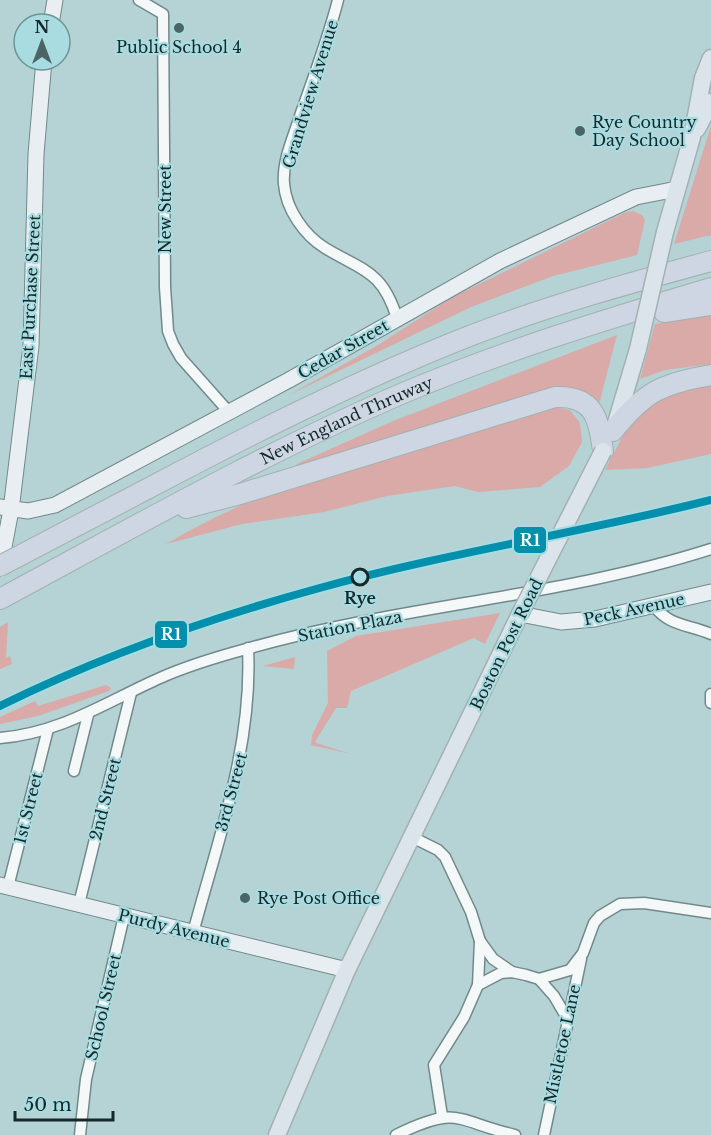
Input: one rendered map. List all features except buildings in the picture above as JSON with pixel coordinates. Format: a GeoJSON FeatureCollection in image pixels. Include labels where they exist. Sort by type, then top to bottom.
{"type":"FeatureCollection","features":[{"type":"Feature","properties":{"kind":"highway","name":"New England Thruway"},"geometry":{"type":"LineString","coordinates":[[0,567],[320,400],[450,344],[606,289],[711,261]]}},
{"type":"Feature","properties":{"kind":"highway","name":"New England Thruway"},"geometry":{"type":"LineString","coordinates":[[0,599],[303,440],[400,395],[443,377],[611,318],[711,288]]}},
{"type":"Feature","properties":{"kind":"highway"},"geometry":{"type":"LineString","coordinates":[[611,318],[711,304]]}},
{"type":"Feature","properties":{"kind":"highway"},"geometry":{"type":"LineString","coordinates":[[613,431],[632,408],[653,390],[677,381],[711,375]]}},
{"type":"Feature","properties":{"kind":"highway"},"geometry":{"type":"LineString","coordinates":[[160,514],[240,494],[555,397],[574,398],[593,411],[600,426],[603,451]]}},
{"type":"Feature","properties":{"kind":"main road","name":"Boston Post Road"},"geometry":{"type":"LineString","coordinates":[[276,1135],[347,970],[520,614],[613,431],[629,388],[665,232],[692,137],[697,102],[711,58]]}},
{"type":"Feature","properties":{"kind":"main road","name":"Boston Post Road"},"geometry":{"type":"LineString","coordinates":[[692,137],[711,102]]}},
{"type":"Feature","properties":{"kind":"street","name":"New Street"},"geometry":{"type":"LineString","coordinates":[[139,0],[163,14],[165,287],[168,331],[181,358],[228,411]]}},
{"type":"Feature","properties":{"kind":"street","name":"Grandview Avenue"},"geometry":{"type":"LineString","coordinates":[[338,0],[330,32],[286,162],[286,197],[292,213],[322,247],[372,273],[383,286],[397,318]]}},
{"type":"Feature","properties":{"kind":"street","name":"East Purchase Street"},"geometry":{"type":"LineString","coordinates":[[0,567],[6,509],[31,346],[36,154],[43,72]]}},
{"type":"Feature","properties":{"kind":"street","name":"Cedar Street"},"geometry":{"type":"LineString","coordinates":[[6,509],[28,511],[55,505],[291,379],[470,277],[582,220],[636,196],[677,189]]}},
{"type":"Feature","properties":{"kind":"street","name":"Station Plaza"},"geometry":{"type":"LineString","coordinates":[[0,738],[48,729],[88,715],[174,671],[248,648],[325,628],[377,621],[660,564],[711,549]]}},
{"type":"Feature","properties":{"kind":"street","name":"Peck Avenue"},"geometry":{"type":"LineString","coordinates":[[520,614],[561,622],[576,621],[711,592]]}},
{"type":"Feature","properties":{"kind":"street"},"geometry":{"type":"LineString","coordinates":[[653,605],[661,615],[675,625],[711,634]]}},
{"type":"Feature","properties":{"kind":"street","name":"3rd Street"},"geometry":{"type":"LineString","coordinates":[[193,933],[244,744],[250,683],[248,648]]}},
{"type":"Feature","properties":{"kind":"street","name":"2nd Street"},"geometry":{"type":"LineString","coordinates":[[79,904],[131,693]]}},
{"type":"Feature","properties":{"kind":"street"},"geometry":{"type":"LineString","coordinates":[[711,694],[711,703]]}},
{"type":"Feature","properties":{"kind":"street"},"geometry":{"type":"LineString","coordinates":[[75,771],[88,715]]}},
{"type":"Feature","properties":{"kind":"street","name":"1st Street"},"geometry":{"type":"LineString","coordinates":[[4,886],[48,729]]}},
{"type":"Feature","properties":{"kind":"street"},"geometry":{"type":"LineString","coordinates":[[412,837],[438,850],[445,857],[471,912],[480,941],[494,960],[512,972],[539,979],[570,970],[583,953]]}},
{"type":"Feature","properties":{"kind":"street","name":"Purdy Avenue"},"geometry":{"type":"LineString","coordinates":[[4,886],[347,970]]}},
{"type":"Feature","properties":{"kind":"street","name":"Mistletoe Lane"},"geometry":{"type":"LineString","coordinates":[[544,1135],[567,1018],[583,953],[594,923],[600,916],[620,904],[644,903],[711,913]]}},
{"type":"Feature","properties":{"kind":"street","name":"School Street"},"geometry":{"type":"LineString","coordinates":[[80,1135],[87,1079],[124,916]]}},
{"type":"Feature","properties":{"kind":"street"},"geometry":{"type":"LineString","coordinates":[[442,1116],[434,1065],[464,1017],[478,986],[480,941]]}},
{"type":"Feature","properties":{"kind":"street"},"geometry":{"type":"LineString","coordinates":[[478,986],[501,973],[512,972]]}},
{"type":"Feature","properties":{"kind":"street"},"geometry":{"type":"LineString","coordinates":[[539,979],[554,996],[567,1018]]}},
{"type":"Feature","properties":{"kind":"street"},"geometry":{"type":"LineString","coordinates":[[396,1135],[442,1116],[465,1118],[515,1135]]}},
{"type":"Feature","properties":{"kind":"shaded area"},"geometry":{"type":"Polygon","coordinates":[[[711,126],[711,235],[674,244],[711,126]]]}},
{"type":"Feature","properties":{"kind":"shaded area"},"geometry":{"type":"Polygon","coordinates":[[[633,211],[642,215],[645,220],[637,255],[553,276],[471,307],[289,395],[378,345],[451,298],[624,213],[633,211]]]}},
{"type":"Feature","properties":{"kind":"shaded area"},"geometry":{"type":"Polygon","coordinates":[[[711,315],[711,364],[665,370],[640,379],[655,324],[711,315]]]}},
{"type":"Feature","properties":{"kind":"shaded area"},"geometry":{"type":"Polygon","coordinates":[[[617,335],[599,404],[595,406],[553,388],[298,467],[297,464],[393,421],[617,335]]]}},
{"type":"Feature","properties":{"kind":"shaded area"},"geometry":{"type":"Polygon","coordinates":[[[711,382],[711,454],[647,468],[605,470],[639,405],[651,396],[711,382]]]}},
{"type":"Feature","properties":{"kind":"shaded area"},"geometry":{"type":"Polygon","coordinates":[[[553,407],[570,410],[580,423],[582,442],[569,466],[540,487],[478,492],[455,486],[387,496],[324,512],[242,524],[166,544],[258,498],[306,480],[404,449],[553,407]]]}},
{"type":"Feature","properties":{"kind":"shaded area"},"geometry":{"type":"Polygon","coordinates":[[[500,613],[485,644],[474,638],[351,691],[347,708],[336,708],[316,743],[351,754],[311,745],[312,735],[328,703],[327,651],[356,636],[500,613]]]}},
{"type":"Feature","properties":{"kind":"shaded area"},"geometry":{"type":"Polygon","coordinates":[[[8,622],[6,658],[10,656],[12,664],[0,669],[0,627],[8,622]]]}},
{"type":"Feature","properties":{"kind":"shaded area"},"geometry":{"type":"Polygon","coordinates":[[[295,657],[294,669],[263,666],[295,657]]]}},
{"type":"Feature","properties":{"kind":"shaded area"},"geometry":{"type":"Polygon","coordinates":[[[106,685],[111,688],[109,691],[38,716],[0,724],[0,717],[35,701],[38,706],[106,685]]]}},
{"type":"Feature","properties":{"kind":"transit line","name":"R1"},"geometry":{"type":"LineString","coordinates":[[0,706],[77,671],[155,640],[316,589],[365,576],[711,500]]}},
{"type":"Feature","properties":{"kind":"place","name":"Public School 4"},"geometry":{"type":"Point","coordinates":[179,28]}},
{"type":"Feature","properties":{"kind":"place","name":"Rye Country Day School"},"geometry":{"type":"Point","coordinates":[580,131]}},
{"type":"Feature","properties":{"kind":"place","name":"Rye"},"geometry":{"type":"Point","coordinates":[360,577]}},
{"type":"Feature","properties":{"kind":"place","name":"Rye Post Office"},"geometry":{"type":"Point","coordinates":[245,898]}}]}
